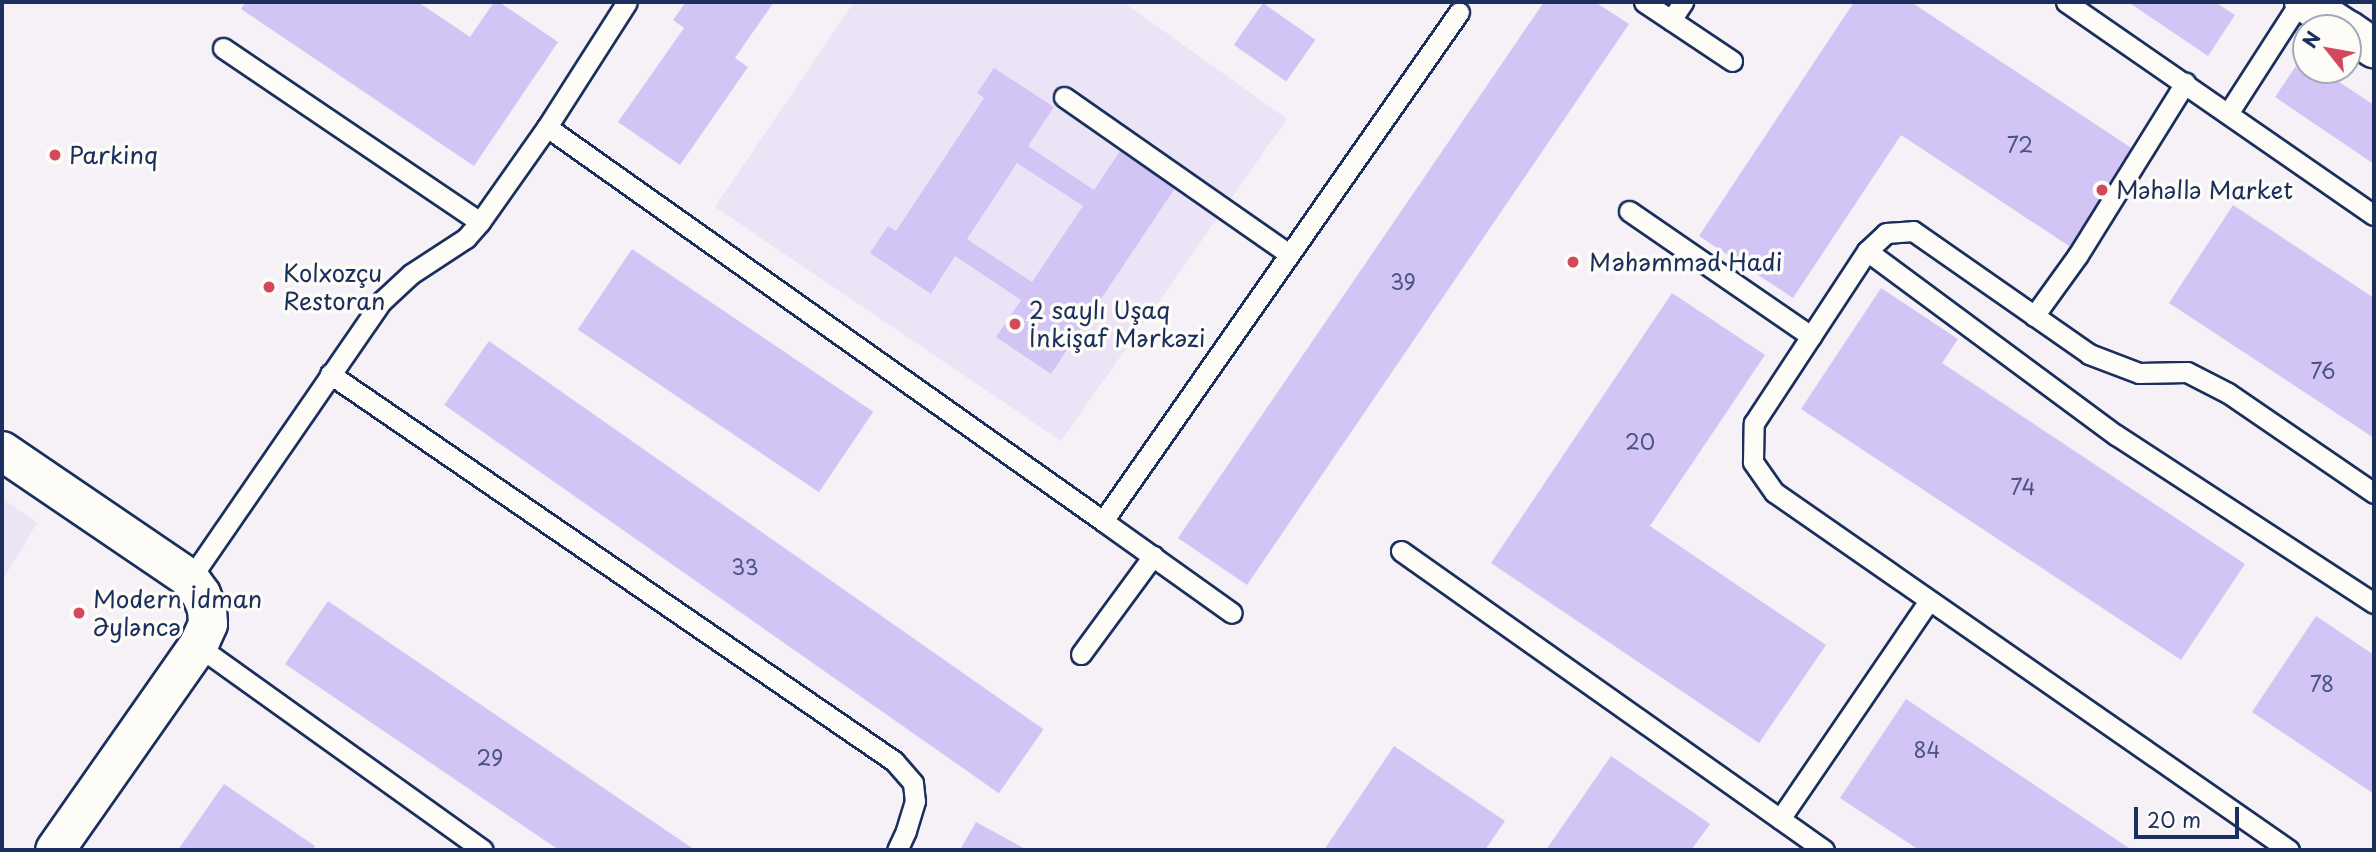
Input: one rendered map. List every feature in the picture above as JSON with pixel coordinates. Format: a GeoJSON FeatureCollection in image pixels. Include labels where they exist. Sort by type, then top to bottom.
{"type":"FeatureCollection","features":[{"type":"Feature","properties":{"kind":"street"},"geometry":{"type":"LineString","coordinates":[[2302,2],[2322,14]]}},
{"type":"Feature","properties":{"kind":"street"},"geometry":{"type":"LineString","coordinates":[[2,451],[190,579],[207,609],[208,624],[198,646],[55,850]]}},
{"type":"Feature","properties":{"kind":"lane"},"geometry":{"type":"LineString","coordinates":[[1644,2],[1732,61]]}},
{"type":"Feature","properties":{"kind":"lane"},"geometry":{"type":"LineString","coordinates":[[1671,20],[1683,2]]}},
{"type":"Feature","properties":{"kind":"lane"},"geometry":{"type":"LineString","coordinates":[[2066,2],[2229,112],[2374,215]]}},
{"type":"Feature","properties":{"kind":"lane"},"geometry":{"type":"LineString","coordinates":[[2229,112],[2302,2]]}},
{"type":"Feature","properties":{"kind":"lane"},"geometry":{"type":"LineString","coordinates":[[190,579],[382,301],[411,274],[466,238],[480,222],[547,127],[624,3]]}},
{"type":"Feature","properties":{"kind":"lane"},"geometry":{"type":"LineString","coordinates":[[1103,521],[1459,12]]}},
{"type":"Feature","properties":{"kind":"lane"},"geometry":{"type":"LineString","coordinates":[[223,48],[480,222]]}},
{"type":"Feature","properties":{"kind":"lane"},"geometry":{"type":"LineString","coordinates":[[2034,316],[2078,255],[2185,83]]}},
{"type":"Feature","properties":{"kind":"lane"},"geometry":{"type":"LineString","coordinates":[[1064,97],[1289,254]]}},
{"type":"Feature","properties":{"kind":"lane"},"geometry":{"type":"LineString","coordinates":[[547,127],[1232,613]]}},
{"type":"Feature","properties":{"kind":"lane"},"geometry":{"type":"LineString","coordinates":[[1629,211],[1811,336]]}},
{"type":"Feature","properties":{"kind":"lane"},"geometry":{"type":"LineString","coordinates":[[2289,850],[1774,492],[1753,462],[1754,423],[1867,251],[1886,233],[1913,231],[2089,354],[2139,373],[2187,372],[2228,393],[2374,493]]}},
{"type":"Feature","properties":{"kind":"lane"},"geometry":{"type":"LineString","coordinates":[[1867,251],[2116,435],[2374,603]]}},
{"type":"Feature","properties":{"kind":"lane"},"geometry":{"type":"LineString","coordinates":[[330,374],[894,761],[913,783],[915,801],[897,850]]}},
{"type":"Feature","properties":{"kind":"lane"},"geometry":{"type":"LineString","coordinates":[[1401,551],[1824,850]]}},
{"type":"Feature","properties":{"kind":"lane"},"geometry":{"type":"LineString","coordinates":[[1081,654],[1153,556]]}},
{"type":"Feature","properties":{"kind":"lane"},"geometry":{"type":"LineString","coordinates":[[1780,820],[1928,601]]}},
{"type":"Feature","properties":{"kind":"lane"},"geometry":{"type":"LineString","coordinates":[[198,646],[483,850]]}},
{"type":"Feature","properties":{"kind":"shaded area","name":"2 saylı Uşaq İnkişaf Mərkəzi"},"geometry":{"type":"Polygon","coordinates":[[[854,2],[1123,2],[1287,119],[1061,441],[715,207],[854,2]]]}},
{"type":"Feature","properties":{"kind":"shaded area"},"geometry":{"type":"Polygon","coordinates":[[[2,498],[37,523],[2,581],[2,498]]]}},
{"type":"Feature","properties":{"kind":"building"},"geometry":{"type":"Polygon","coordinates":[[[246,2],[418,2],[470,37],[494,2],[499,2],[558,42],[474,166],[241,9],[246,2]]]}},
{"type":"Feature","properties":{"kind":"building"},"geometry":{"type":"Polygon","coordinates":[[[686,2],[774,2],[735,58],[748,67],[680,165],[618,122],[684,28],[673,20],[686,2]]]}},
{"type":"Feature","properties":{"kind":"building"},"geometry":{"type":"Polygon","coordinates":[[[1544,2],[1595,2],[1629,24],[1247,585],[1178,538],[1544,2]]]}},
{"type":"Feature","properties":{"kind":"building"},"geometry":{"type":"Polygon","coordinates":[[[1854,2],[1911,2],[2139,153],[2075,250],[1901,135],[1793,298],[1699,236],[1854,2]]]}},
{"type":"Feature","properties":{"kind":"building"},"geometry":{"type":"Polygon","coordinates":[[[2128,2],[2215,2],[2235,15],[2208,56],[2128,2]]]}},
{"type":"Feature","properties":{"kind":"building"},"geometry":{"type":"Polygon","coordinates":[[[1263,3],[1315,40],[1286,81],[1234,45],[1263,3]]]}},
{"type":"Feature","properties":{"kind":"building"},"geometry":{"type":"Polygon","coordinates":[[[994,68],[1054,107],[1028,146],[1094,190],[1120,151],[1175,188],[1051,374],[996,337],[1021,300],[955,256],[931,294],[870,253],[888,226],[896,231],[984,98],[977,93],[994,68]],[[1017,163],[967,239],[1032,282],[1083,206],[1017,163]]]}},
{"type":"Feature","properties":{"kind":"building"},"geometry":{"type":"Polygon","coordinates":[[[2292,72],[2292,84],[2342,84],[2374,105],[2374,164],[2275,97],[2292,72]]]}},
{"type":"Feature","properties":{"kind":"building"},"geometry":{"type":"Polygon","coordinates":[[[2233,205],[2374,298],[2374,438],[2169,303],[2233,205]]]}},
{"type":"Feature","properties":{"kind":"building"},"geometry":{"type":"Polygon","coordinates":[[[632,249],[873,412],[819,492],[578,329],[632,249]]]}},
{"type":"Feature","properties":{"kind":"building"},"geometry":{"type":"Polygon","coordinates":[[[1881,288],[1958,339],[1942,363],[2245,564],[2181,660],[1801,409],[1881,288]]]}},
{"type":"Feature","properties":{"kind":"building"},"geometry":{"type":"Polygon","coordinates":[[[1672,293],[1765,355],[1650,526],[1826,645],[1759,743],[1491,563],[1672,293]]]}},
{"type":"Feature","properties":{"kind":"building"},"geometry":{"type":"Polygon","coordinates":[[[489,341],[1044,729],[999,793],[444,405],[489,341]]]}},
{"type":"Feature","properties":{"kind":"building"},"geometry":{"type":"Polygon","coordinates":[[[328,601],[695,850],[559,850],[285,664],[328,601]]]}},
{"type":"Feature","properties":{"kind":"building"},"geometry":{"type":"Polygon","coordinates":[[[2316,616],[2374,655],[2374,794],[2252,712],[2316,616]]]}},
{"type":"Feature","properties":{"kind":"building"},"geometry":{"type":"Polygon","coordinates":[[[1906,699],[2132,850],[1919,850],[1840,798],[1906,699]]]}},
{"type":"Feature","properties":{"kind":"building"},"geometry":{"type":"Polygon","coordinates":[[[1394,746],[1505,821],[1485,850],[1324,850],[1394,746]]]}},
{"type":"Feature","properties":{"kind":"building"},"geometry":{"type":"Polygon","coordinates":[[[1611,756],[1710,824],[1691,850],[1546,850],[1611,756]]]}},
{"type":"Feature","properties":{"kind":"building"},"geometry":{"type":"Polygon","coordinates":[[[224,784],[315,846],[312,850],[178,850],[224,784]]]}},
{"type":"Feature","properties":{"kind":"building"},"geometry":{"type":"Polygon","coordinates":[[[976,822],[1027,850],[960,850],[976,822]]]}},
{"type":"Feature","properties":{"kind":"place","name":"Parkinq"},"geometry":{"type":"Point","coordinates":[55,155]}},
{"type":"Feature","properties":{"kind":"place","name":"Mәhәllә Market"},"geometry":{"type":"Point","coordinates":[2102,190]}},
{"type":"Feature","properties":{"kind":"place","name":"Məhəmməd Hadi"},"geometry":{"type":"Point","coordinates":[1573,262]}},
{"type":"Feature","properties":{"kind":"place","name":"Kolxozçu Restoran"},"geometry":{"type":"Point","coordinates":[269,287]}},
{"type":"Feature","properties":{"kind":"place","name":"2 saylı Uşaq İnkişaf Mərkəzi"},"geometry":{"type":"Point","coordinates":[1015,324]}},
{"type":"Feature","properties":{"kind":"place","name":"Modern İdman Əyləncə"},"geometry":{"type":"Point","coordinates":[79,613]}}]}
